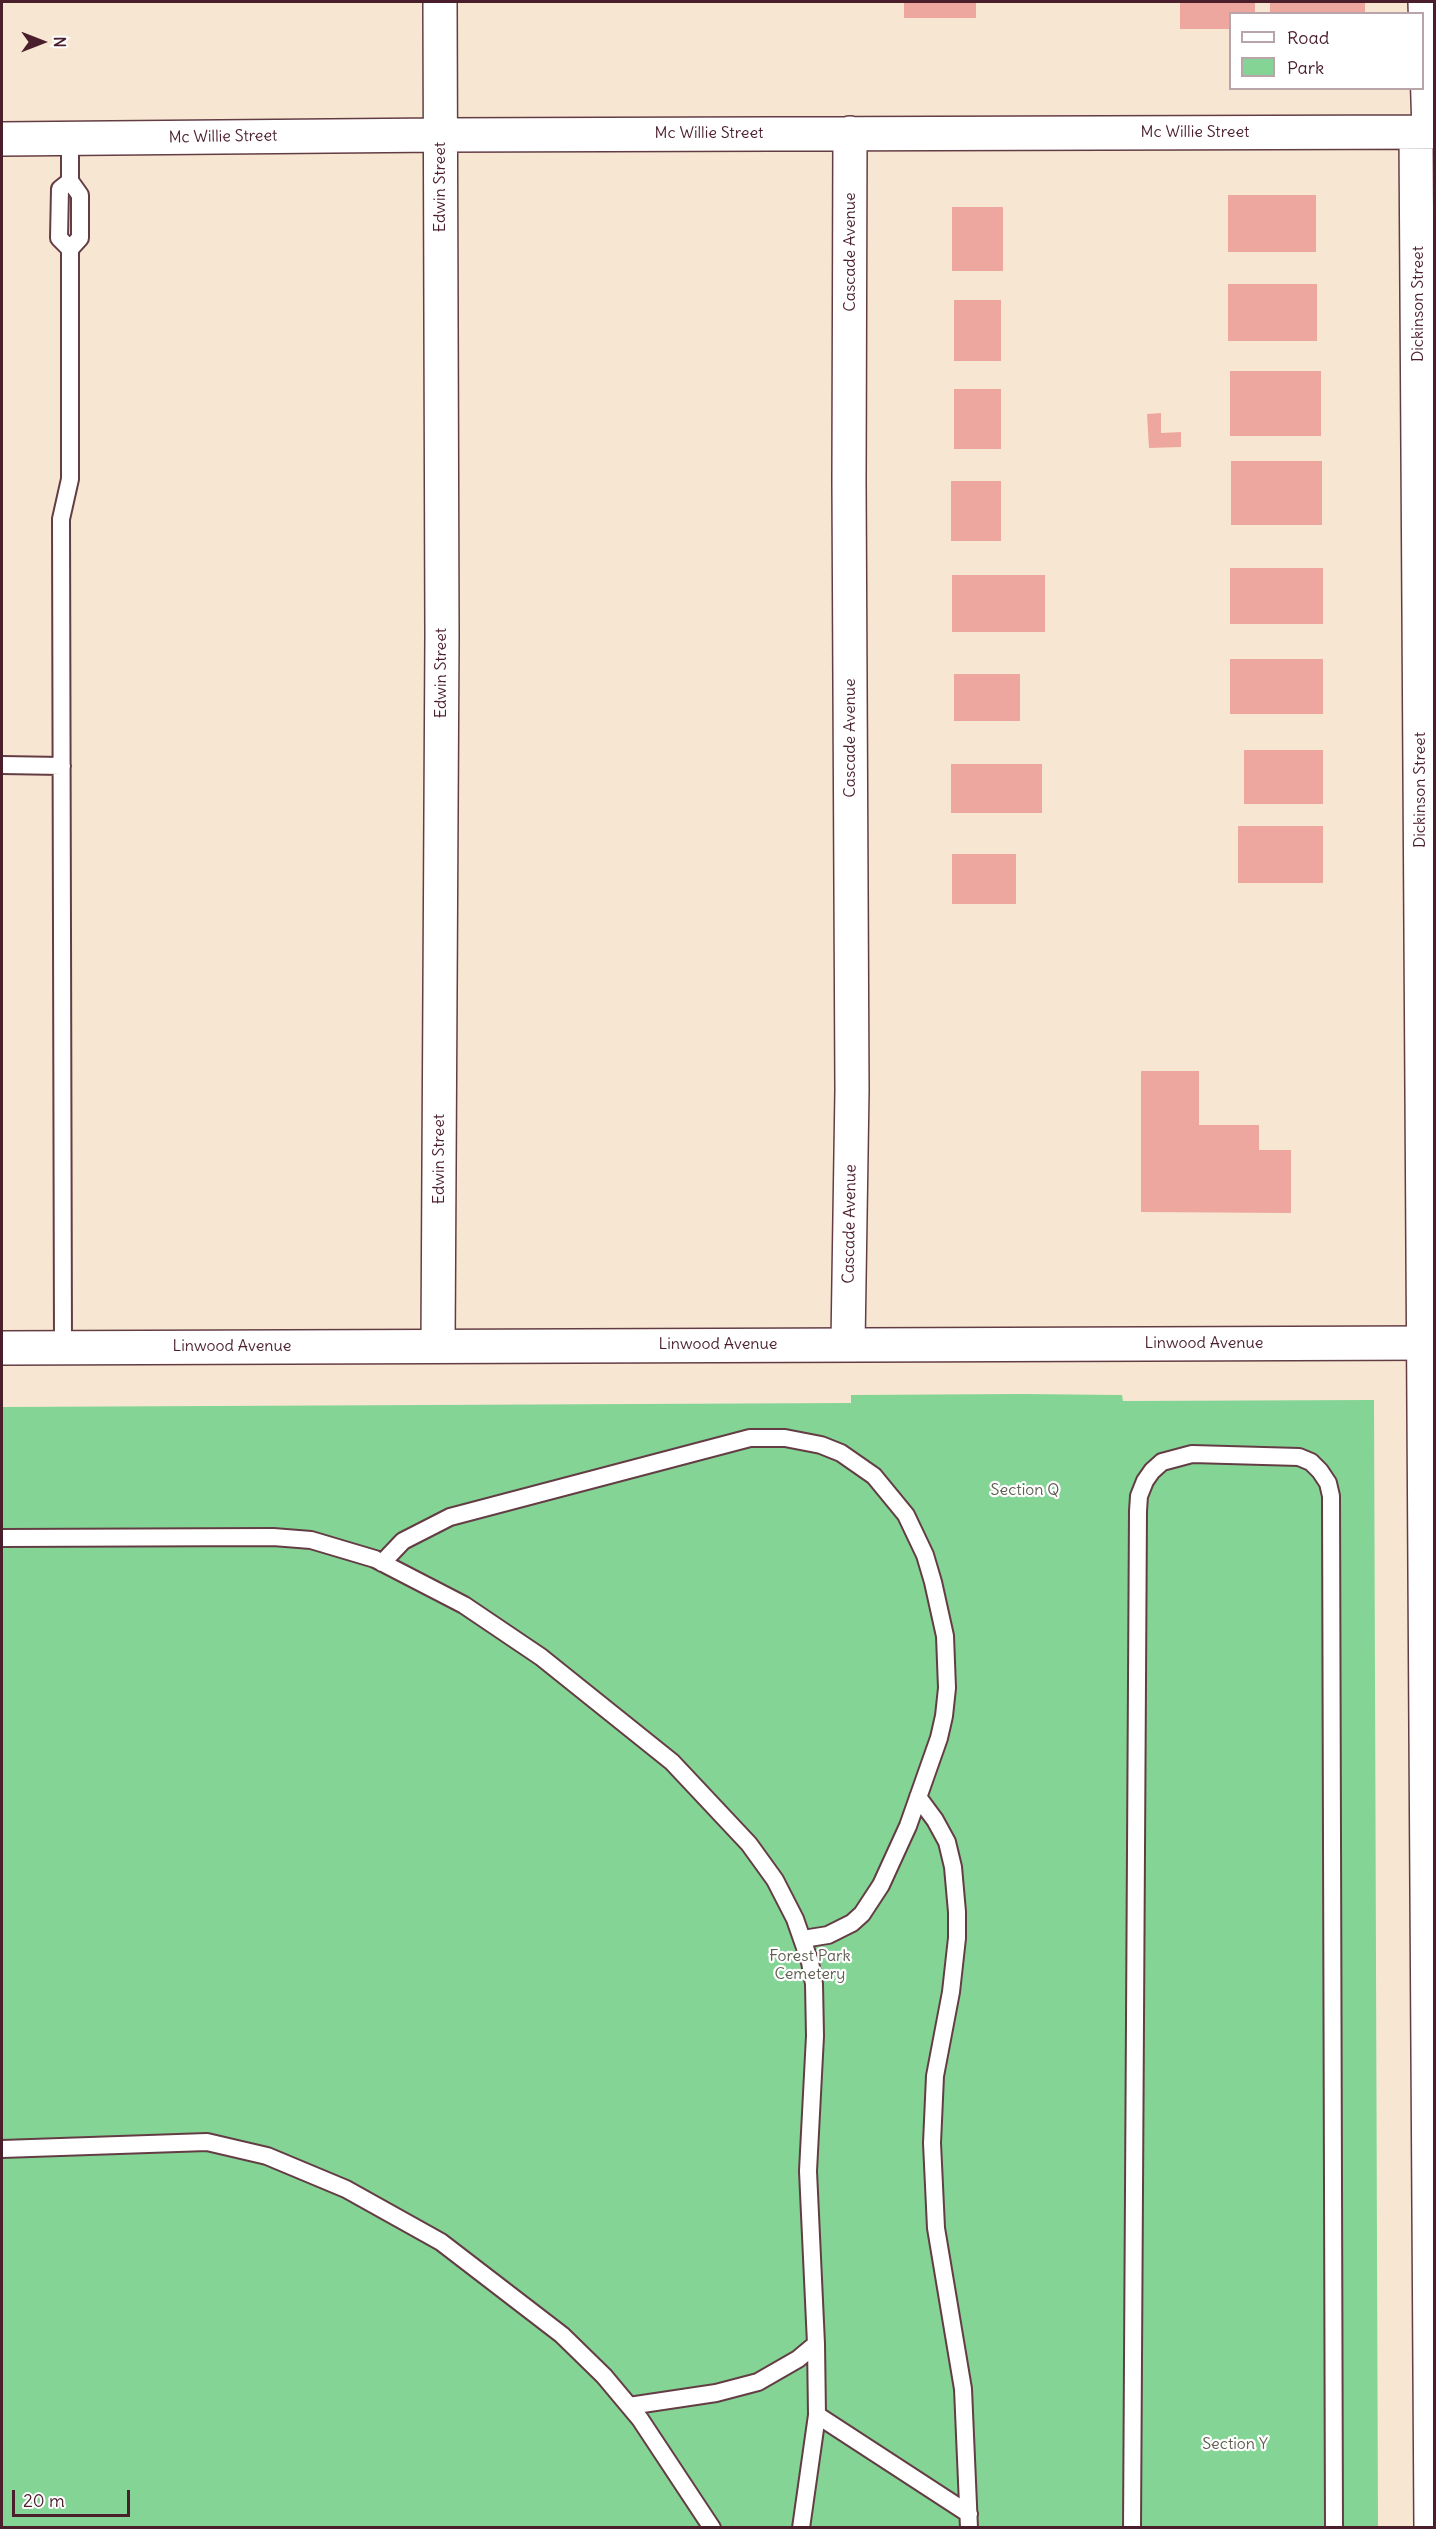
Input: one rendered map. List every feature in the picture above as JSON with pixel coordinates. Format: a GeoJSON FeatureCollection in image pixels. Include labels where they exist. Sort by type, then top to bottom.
{"type":"FeatureCollection","features":[{"type":"Feature","properties":{"kind":"street","name":"Edwin Street"},"geometry":{"type":"LineString","coordinates":[[438,1344],[442,635],[440,2]]}},
{"type":"Feature","properties":{"kind":"street","name":"Dickinson Street"},"geometry":{"type":"LineString","coordinates":[[1425,2],[1431,2528]]}},
{"type":"Feature","properties":{"kind":"street","name":"Mc Willie Street"},"geometry":{"type":"LineString","coordinates":[[2,140],[440,135],[1426,132]]}},
{"type":"Feature","properties":{"kind":"street","name":"Cascade Avenue"},"geometry":{"type":"LineString","coordinates":[[849,1343],[852,1090],[850,133]]}},
{"type":"Feature","properties":{"kind":"street","name":"Linwood Avenue"},"geometry":{"type":"LineString","coordinates":[[2,1348],[438,1344],[1429,1343]]}},
{"type":"Feature","properties":{"kind":"lane"},"geometry":{"type":"LineString","coordinates":[[63,1347],[61,519],[70,479],[70,249],[59,238],[60,189],[70,181],[70,139]]}},
{"type":"Feature","properties":{"kind":"lane"},"geometry":{"type":"LineString","coordinates":[[2,765],[62,766]]}},
{"type":"Feature","properties":{"kind":"lane"},"geometry":{"type":"LineString","coordinates":[[382,1563],[403,1541],[450,1517],[729,1442],[767,1437],[804,1440],[822,1445],[860,1464],[874,1476],[891,1494],[916,1533],[933,1582],[945,1636],[946,1688],[939,1738],[893,1861],[862,1914],[852,1923],[828,1935],[803,1939]]}},
{"type":"Feature","properties":{"kind":"lane"},"geometry":{"type":"LineString","coordinates":[[1132,2528],[1139,1496],[1145,1481],[1162,1462],[1176,1457],[1204,1454],[1299,1457],[1311,1462],[1320,1471],[1328,1483],[1331,1496],[1334,2528]]}},
{"type":"Feature","properties":{"kind":"lane"},"geometry":{"type":"LineString","coordinates":[[2,1538],[273,1537],[311,1540],[350,1550],[382,1563],[464,1605],[515,1640],[672,1762],[714,1805],[762,1861],[785,1899],[803,1939],[810,1962],[815,1996],[808,2171],[817,2415],[801,2528]]}},
{"type":"Feature","properties":{"kind":"lane"},"geometry":{"type":"LineString","coordinates":[[918,1797],[935,1820],[946,1842],[953,1867],[957,1912],[957,1938],[951,1992],[937,2058],[934,2086],[932,2152],[940,2259],[963,2390],[969,2521]]}},
{"type":"Feature","properties":{"kind":"lane"},"geometry":{"type":"LineString","coordinates":[[2,2149],[207,2142],[267,2156],[315,2174],[398,2217],[469,2262],[561,2335],[604,2376],[629,2406],[682,2480],[712,2528]]}},
{"type":"Feature","properties":{"kind":"lane"},"geometry":{"type":"LineString","coordinates":[[629,2406],[716,2393],[758,2382],[798,2359],[816,2344]]}},
{"type":"Feature","properties":{"kind":"lane"},"geometry":{"type":"LineString","coordinates":[[817,2415],[969,2521]]}},
{"type":"Feature","properties":{"kind":"green space","name":"Forest Park Cemetery"},"geometry":{"type":"Polygon","coordinates":[[[851,1395],[1122,1395],[1123,1401],[1374,1400],[1378,2527],[2,2527],[2,1407],[851,1403],[851,1395]]]}},
{"type":"Feature","properties":{"kind":"building"},"geometry":{"type":"Polygon","coordinates":[[[904,2],[976,2],[976,18],[904,18],[904,2]]]}},
{"type":"Feature","properties":{"kind":"building"},"geometry":{"type":"Polygon","coordinates":[[[1180,2],[1255,2],[1255,12],[1229,12],[1229,29],[1180,29],[1180,2]]]}},
{"type":"Feature","properties":{"kind":"building"},"geometry":{"type":"Polygon","coordinates":[[[1270,2],[1365,2],[1365,12],[1270,12],[1270,2]]]}},
{"type":"Feature","properties":{"kind":"building"},"geometry":{"type":"Polygon","coordinates":[[[1228,195],[1316,195],[1316,252],[1228,252],[1228,195]]]}},
{"type":"Feature","properties":{"kind":"building"},"geometry":{"type":"Polygon","coordinates":[[[952,207],[1003,207],[1003,271],[952,271],[952,207]]]}},
{"type":"Feature","properties":{"kind":"building"},"geometry":{"type":"Polygon","coordinates":[[[1228,284],[1317,284],[1317,341],[1228,341],[1228,284]]]}},
{"type":"Feature","properties":{"kind":"building"},"geometry":{"type":"Polygon","coordinates":[[[954,300],[1001,300],[1001,361],[954,361],[954,300]]]}},
{"type":"Feature","properties":{"kind":"building"},"geometry":{"type":"Polygon","coordinates":[[[1230,371],[1321,371],[1321,436],[1230,436],[1230,371]]]}},
{"type":"Feature","properties":{"kind":"building"},"geometry":{"type":"Polygon","coordinates":[[[954,389],[1001,389],[1001,449],[954,449],[954,389]]]}},
{"type":"Feature","properties":{"kind":"building"},"geometry":{"type":"Polygon","coordinates":[[[1161,413],[1161,433],[1181,432],[1181,447],[1149,448],[1147,414],[1161,413]]]}},
{"type":"Feature","properties":{"kind":"building"},"geometry":{"type":"Polygon","coordinates":[[[1231,461],[1322,461],[1322,525],[1231,525],[1231,461]]]}},
{"type":"Feature","properties":{"kind":"building"},"geometry":{"type":"Polygon","coordinates":[[[951,481],[1001,481],[1001,541],[951,541],[951,481]]]}},
{"type":"Feature","properties":{"kind":"building"},"geometry":{"type":"Polygon","coordinates":[[[1230,568],[1323,568],[1323,624],[1230,624],[1230,568]]]}},
{"type":"Feature","properties":{"kind":"building"},"geometry":{"type":"Polygon","coordinates":[[[952,575],[1045,575],[1045,632],[952,632],[952,575]]]}},
{"type":"Feature","properties":{"kind":"building"},"geometry":{"type":"Polygon","coordinates":[[[1230,659],[1323,659],[1323,714],[1230,714],[1230,659]]]}},
{"type":"Feature","properties":{"kind":"building"},"geometry":{"type":"Polygon","coordinates":[[[954,674],[1020,674],[1020,721],[954,721],[954,674]]]}},
{"type":"Feature","properties":{"kind":"building"},"geometry":{"type":"Polygon","coordinates":[[[1244,750],[1323,750],[1323,804],[1244,804],[1244,750]]]}},
{"type":"Feature","properties":{"kind":"building"},"geometry":{"type":"Polygon","coordinates":[[[951,764],[1042,764],[1042,813],[951,813],[951,764]]]}},
{"type":"Feature","properties":{"kind":"building"},"geometry":{"type":"Polygon","coordinates":[[[1238,826],[1323,826],[1323,883],[1238,883],[1238,826]]]}},
{"type":"Feature","properties":{"kind":"building"},"geometry":{"type":"Polygon","coordinates":[[[952,854],[1016,854],[1016,904],[952,904],[952,854]]]}},
{"type":"Feature","properties":{"kind":"building"},"geometry":{"type":"Polygon","coordinates":[[[1141,1071],[1199,1071],[1199,1125],[1259,1125],[1259,1150],[1291,1150],[1291,1213],[1141,1212],[1141,1071]]]}},
{"type":"Feature","properties":{"kind":"park label","name":"Section Q"},"geometry":{"type":"Point","coordinates":[1025,1490]}},
{"type":"Feature","properties":{"kind":"park label","name":"Section Y"},"geometry":{"type":"Point","coordinates":[1235,2444]}}]}
